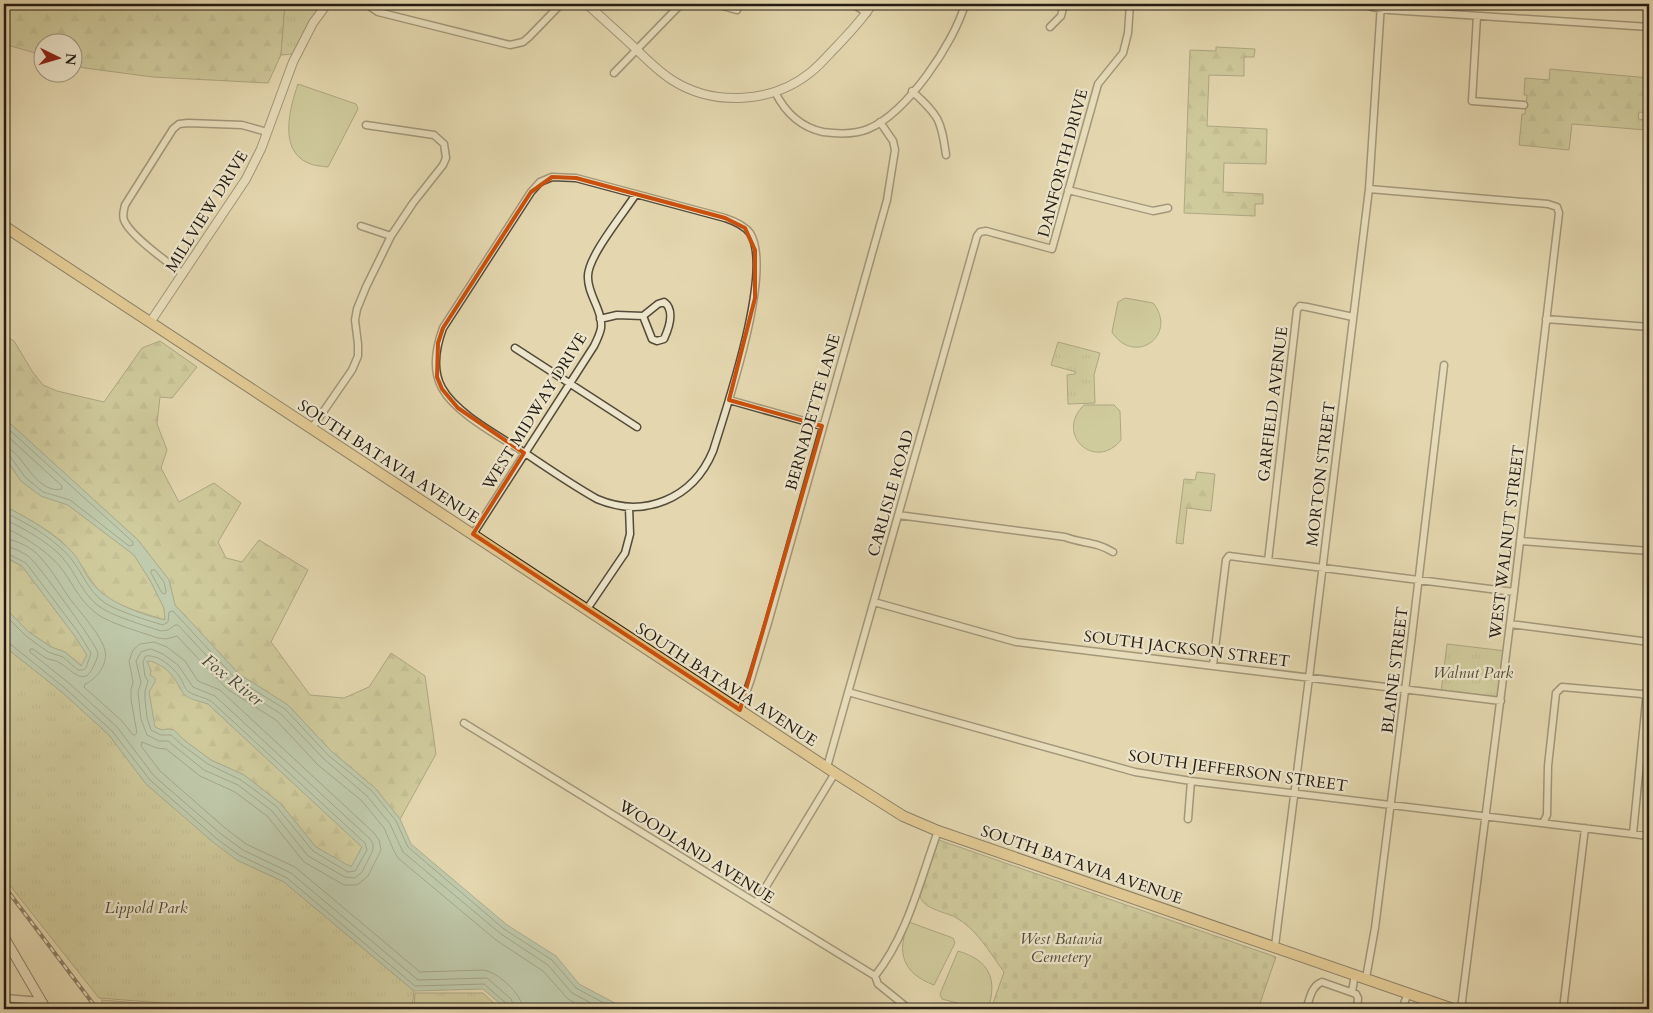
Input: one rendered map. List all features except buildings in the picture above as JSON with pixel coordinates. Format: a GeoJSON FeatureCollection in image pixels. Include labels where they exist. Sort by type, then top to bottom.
{"type":"FeatureCollection","features":[{"type":"Feature","properties":{"kind":"main road","name":"SOUTH BATAVIA AVENUE"},"geometry":{"type":"LineString","coordinates":[[4,226],[903,816],[938,831],[1453,1009]]}},
{"type":"Feature","properties":{"kind":"main road"},"geometry":{"type":"LineString","coordinates":[[4,937],[44,1005]]}},
{"type":"Feature","properties":{"kind":"street","name":"MILLVIEW DRIVE"},"geometry":{"type":"LineString","coordinates":[[151,321],[246,179],[261,149],[293,62],[313,23],[327,4]]}},
{"type":"Feature","properties":{"kind":"street"},"geometry":{"type":"LineString","coordinates":[[366,4],[378,12],[510,45],[524,42],[561,4]]}},
{"type":"Feature","properties":{"kind":"street"},"geometry":{"type":"LineString","coordinates":[[587,4],[657,69],[672,80],[698,93],[736,98],[756,97],[775,92],[811,72],[850,32],[872,4]]}},
{"type":"Feature","properties":{"kind":"street"},"geometry":{"type":"LineString","coordinates":[[614,73],[681,4]]}},
{"type":"Feature","properties":{"kind":"street"},"geometry":{"type":"LineString","coordinates":[[720,4],[737,10]]}},
{"type":"Feature","properties":{"kind":"street"},"geometry":{"type":"LineString","coordinates":[[853,4],[866,13]]}},
{"type":"Feature","properties":{"kind":"street"},"geometry":{"type":"LineString","coordinates":[[775,92],[784,108],[791,115],[799,122],[817,130],[851,134],[868,129],[897,109],[937,62],[948,44],[965,4]]}},
{"type":"Feature","properties":{"kind":"street"},"geometry":{"type":"LineString","coordinates":[[1050,26],[1061,16],[1064,4]]}},
{"type":"Feature","properties":{"kind":"street","name":"DANFORTH DRIVE"},"geometry":{"type":"LineString","coordinates":[[986,231],[1052,249],[1098,84],[1123,53],[1128,33],[1130,4]]}},
{"type":"Feature","properties":{"kind":"street"},"geometry":{"type":"LineString","coordinates":[[1362,4],[1477,16],[1649,27]]}},
{"type":"Feature","properties":{"kind":"street","name":"MORTON STREET"},"geometry":{"type":"LineString","coordinates":[[1275,946],[1310,677],[1369,189],[1381,6]]}},
{"type":"Feature","properties":{"kind":"street"},"geometry":{"type":"LineString","coordinates":[[1477,16],[1472,101],[1524,105]]}},
{"type":"Feature","properties":{"kind":"street"},"geometry":{"type":"LineString","coordinates":[[912,92],[932,110],[938,119],[942,130],[946,155]]}},
{"type":"Feature","properties":{"kind":"street","name":"BERNADETTE LANE"},"geometry":{"type":"LineString","coordinates":[[740,710],[768,623],[887,200],[896,150],[893,141],[880,122]]}},
{"type":"Feature","properties":{"kind":"street"},"geometry":{"type":"LineString","coordinates":[[183,274],[158,255],[128,227],[123,216],[125,205],[173,129],[179,124],[242,125],[267,132]]}},
{"type":"Feature","properties":{"kind":"street"},"geometry":{"type":"LineString","coordinates":[[312,428],[352,370],[358,356],[355,320],[357,309],[391,236],[413,203],[443,166],[446,158],[444,144],[434,135],[366,125]]}},
{"type":"Feature","properties":{"kind":"street"},"geometry":{"type":"LineString","coordinates":[[552,177],[570,177],[724,218],[738,223],[751,234],[756,260],[755,298],[728,400],[708,462],[693,483],[668,500],[654,505],[629,507],[613,505],[596,499],[458,408],[442,389],[438,377],[436,359],[438,343],[443,328],[531,192],[540,182],[552,177]]}},
{"type":"Feature","properties":{"kind":"street","name":"WEST WALNUT STREET"},"geometry":{"type":"LineString","coordinates":[[1369,189],[1548,204],[1557,207],[1559,213],[1521,541],[1461,1009]]}},
{"type":"Feature","properties":{"kind":"street"},"geometry":{"type":"LineString","coordinates":[[1068,190],[1153,211],[1168,208]]}},
{"type":"Feature","properties":{"kind":"street","name":"WEST MIDWAY DRIVE"},"geometry":{"type":"LineString","coordinates":[[473,534],[594,346],[601,327],[600,319],[588,287],[589,268],[594,256],[636,194]]}},
{"type":"Feature","properties":{"kind":"street"},"geometry":{"type":"LineString","coordinates":[[361,226],[391,236]]}},
{"type":"Feature","properties":{"kind":"street","name":"CARLISLE ROAD"},"geometry":{"type":"LineString","coordinates":[[756,903],[831,770],[848,692],[977,236],[980,232],[986,231]]}},
{"type":"Feature","properties":{"kind":"street"},"geometry":{"type":"LineString","coordinates":[[600,319],[617,315],[643,316],[658,304],[664,302],[667,303],[670,310],[668,328],[664,339],[657,341],[652,339],[643,316]]}},
{"type":"Feature","properties":{"kind":"street","name":"GARFIELD AVENUE"},"geometry":{"type":"LineString","coordinates":[[1268,561],[1297,310],[1300,306],[1353,317]]}},
{"type":"Feature","properties":{"kind":"street"},"geometry":{"type":"LineString","coordinates":[[1546,318],[1649,327]]}},
{"type":"Feature","properties":{"kind":"street"},"geometry":{"type":"LineString","coordinates":[[516,348],[637,427]]}},
{"type":"Feature","properties":{"kind":"street","name":"BLAINE STREET"},"geometry":{"type":"LineString","coordinates":[[1366,978],[1375,928],[1406,689],[1444,365]]}},
{"type":"Feature","properties":{"kind":"street"},"geometry":{"type":"LineString","coordinates":[[728,400],[822,426]]}},
{"type":"Feature","properties":{"kind":"street"},"geometry":{"type":"LineString","coordinates":[[587,609],[625,553],[630,534],[629,507]]}},
{"type":"Feature","properties":{"kind":"street"},"geometry":{"type":"LineString","coordinates":[[898,516],[1065,537],[1102,545],[1113,552]]}},
{"type":"Feature","properties":{"kind":"street"},"geometry":{"type":"LineString","coordinates":[[1521,541],[1649,551]]}},
{"type":"Feature","properties":{"kind":"street"},"geometry":{"type":"LineString","coordinates":[[1213,665],[1226,560],[1229,556],[1514,592]]}},
{"type":"Feature","properties":{"kind":"street","name":"SOUTH JACKSON STREET"},"geometry":{"type":"LineString","coordinates":[[874,602],[1016,642],[1501,701]]}},
{"type":"Feature","properties":{"kind":"street"},"geometry":{"type":"LineString","coordinates":[[1510,624],[1649,642]]}},
{"type":"Feature","properties":{"kind":"street"},"geometry":{"type":"LineString","coordinates":[[1542,823],[1547,815],[1548,766],[1556,692],[1562,687],[1642,694],[1646,697],[1646,701],[1633,834]]}},
{"type":"Feature","properties":{"kind":"street","name":"SOUTH JEFFERSON STREET"},"geometry":{"type":"LineString","coordinates":[[848,692],[1135,772],[1649,836]]}},
{"type":"Feature","properties":{"kind":"street","name":"WOODLAND AVENUE"},"geometry":{"type":"LineString","coordinates":[[464,723],[875,976],[878,984],[909,1009]]}},
{"type":"Feature","properties":{"kind":"street"},"geometry":{"type":"LineString","coordinates":[[1188,819],[1191,780]]}},
{"type":"Feature","properties":{"kind":"street"},"geometry":{"type":"LineString","coordinates":[[1563,1009],[1585,828]]}},
{"type":"Feature","properties":{"kind":"street"},"geometry":{"type":"LineString","coordinates":[[875,976],[897,940],[914,902],[938,831]]}},
{"type":"Feature","properties":{"kind":"street"},"geometry":{"type":"LineString","coordinates":[[1352,992],[1355,974]]}},
{"type":"Feature","properties":{"kind":"street"},"geometry":{"type":"LineString","coordinates":[[1306,1009],[1314,988],[1322,982],[1352,992],[1358,996],[1357,1009]]}},
{"type":"Feature","properties":{"kind":"street"},"geometry":{"type":"LineString","coordinates":[[1402,1009],[1408,993]]}},
{"type":"Feature","properties":{"kind":"street"},"geometry":{"type":"LineString","coordinates":[[4,998],[44,1005]]}},
{"type":"Feature","properties":{"kind":"highlighted area"},"geometry":{"type":"Polygon","coordinates":[[[552,177],[576,178],[725,218],[745,228],[755,250],[755,298],[729,400],[822,426],[740,710],[473,534],[524,453],[458,408],[442,389],[437,377],[438,343],[443,328],[531,192],[552,177]]]}},
{"type":"Feature","properties":{"kind":"green space"},"geometry":{"type":"Polygon","coordinates":[[[4,4],[285,4],[281,55],[268,83],[153,77],[82,67],[82,32],[32,32],[32,52],[4,44],[4,4]]]}},
{"type":"Feature","properties":{"kind":"green space"},"geometry":{"type":"Polygon","coordinates":[[[285,4],[325,4],[293,54],[281,55],[285,4]]]}},
{"type":"Feature","properties":{"kind":"green space"},"geometry":{"type":"Polygon","coordinates":[[[1216,47],[1255,49],[1254,57],[1244,57],[1244,76],[1209,75],[1207,126],[1267,129],[1266,164],[1224,163],[1223,192],[1263,194],[1263,204],[1255,204],[1255,216],[1184,213],[1190,50],[1216,51],[1216,47]]]}},
{"type":"Feature","properties":{"kind":"green space"},"geometry":{"type":"Polygon","coordinates":[[[1550,69],[1649,78],[1649,113],[1639,112],[1638,119],[1647,120],[1646,130],[1572,124],[1569,150],[1519,145],[1522,114],[1525,114],[1527,95],[1524,95],[1525,78],[1549,80],[1550,69]]]}},
{"type":"Feature","properties":{"kind":"green space"},"geometry":{"type":"Polygon","coordinates":[[[298,84],[356,104],[358,109],[328,167],[308,163],[299,157],[293,148],[289,127],[292,104],[298,84]]]}},
{"type":"Feature","properties":{"kind":"green space"},"geometry":{"type":"Polygon","coordinates":[[[1125,298],[1153,303],[1160,315],[1161,326],[1157,335],[1150,343],[1141,347],[1131,347],[1121,342],[1112,332],[1118,302],[1125,298]]]}},
{"type":"Feature","properties":{"kind":"green space"},"geometry":{"type":"Polygon","coordinates":[[[4,335],[14,341],[43,385],[57,391],[104,402],[142,348],[160,341],[197,367],[172,398],[160,397],[157,424],[167,450],[161,468],[179,502],[214,483],[241,503],[218,542],[226,558],[242,562],[259,540],[308,570],[271,642],[310,695],[344,698],[369,687],[391,653],[425,676],[436,754],[400,819],[375,788],[331,751],[288,705],[239,674],[175,605],[169,580],[138,540],[4,418],[4,335]]]}},
{"type":"Feature","properties":{"kind":"green space"},"geometry":{"type":"Polygon","coordinates":[[[1058,342],[1100,353],[1094,375],[1095,403],[1068,404],[1067,375],[1075,374],[1076,372],[1051,365],[1058,342]]]}},
{"type":"Feature","properties":{"kind":"green space"},"geometry":{"type":"Polygon","coordinates":[[[1084,405],[1114,405],[1120,411],[1121,440],[1111,449],[1100,452],[1090,451],[1076,437],[1073,427],[1076,416],[1084,405]]]}},
{"type":"Feature","properties":{"kind":"green space"},"geometry":{"type":"Polygon","coordinates":[[[4,456],[21,481],[41,496],[68,505],[134,555],[164,608],[165,620],[127,608],[108,598],[97,588],[75,556],[57,537],[4,506],[4,456]]]}},
{"type":"Feature","properties":{"kind":"green space"},"geometry":{"type":"Polygon","coordinates":[[[1197,472],[1215,474],[1211,511],[1187,508],[1183,544],[1176,543],[1184,479],[1195,480],[1197,472]]]}},
{"type":"Feature","properties":{"kind":"green space"},"geometry":{"type":"Polygon","coordinates":[[[4,557],[22,566],[74,635],[87,655],[82,666],[65,652],[51,647],[29,632],[4,607],[4,557]]]}},
{"type":"Feature","properties":{"kind":"green space","name":"Walnut Park"},"geometry":{"type":"Polygon","coordinates":[[[1447,644],[1506,651],[1500,700],[1441,692],[1447,644]]]}},
{"type":"Feature","properties":{"kind":"green space","name":"Lippold Park"},"geometry":{"type":"Polygon","coordinates":[[[4,646],[63,693],[109,735],[146,784],[237,860],[284,882],[414,991],[412,1009],[239,1009],[99,998],[4,878],[4,646]]]}},
{"type":"Feature","properties":{"kind":"green space"},"geometry":{"type":"Polygon","coordinates":[[[147,661],[156,663],[167,670],[185,693],[194,699],[208,704],[362,847],[351,868],[316,847],[280,803],[244,775],[211,760],[185,741],[174,730],[162,730],[154,727],[149,692],[152,685],[151,671],[147,661]]]}},
{"type":"Feature","properties":{"kind":"green space","name":"West Batavia Cemetery"},"geometry":{"type":"Polygon","coordinates":[[[939,840],[1276,957],[1258,1009],[991,1009],[1004,972],[970,928],[955,917],[935,910],[925,904],[920,896],[939,840]]]}},
{"type":"Feature","properties":{"kind":"green space"},"geometry":{"type":"Polygon","coordinates":[[[909,922],[953,938],[955,943],[934,985],[915,974],[905,960],[903,943],[909,922]]]}},
{"type":"Feature","properties":{"kind":"green space"},"geometry":{"type":"Polygon","coordinates":[[[958,951],[977,960],[984,965],[988,972],[992,989],[988,1009],[979,1009],[942,999],[940,994],[958,951]]]}},
{"type":"Feature","properties":{"kind":"green space"},"geometry":{"type":"Polygon","coordinates":[[[415,993],[483,993],[500,1009],[414,1009],[415,993]]]}},
{"type":"Feature","properties":{"kind":"green space"},"geometry":{"type":"Polygon","coordinates":[[[101,1000],[216,1009],[108,1009],[101,1000]]]}},
{"type":"Feature","properties":{"kind":"green space"},"geometry":{"type":"Polygon","coordinates":[[[4,1004],[36,1009],[4,1009],[4,1004]]]}},
{"type":"Feature","properties":{"kind":"water","name":"Fox River"},"geometry":{"type":"Polygon","coordinates":[[[4,418],[138,540],[169,580],[175,605],[239,674],[288,705],[331,751],[375,788],[400,819],[411,844],[507,925],[556,956],[579,984],[626,1009],[506,1009],[483,989],[414,991],[284,882],[237,860],[214,843],[146,784],[109,735],[63,693],[4,646],[4,607],[29,632],[51,647],[65,652],[81,666],[87,655],[22,566],[4,556],[4,506],[37,524],[61,541],[75,556],[91,582],[106,596],[125,607],[165,620],[164,608],[134,555],[68,505],[41,496],[21,481],[4,456],[4,418]],[[147,661],[151,671],[150,675],[155,678],[155,682],[149,692],[155,727],[162,730],[174,730],[185,741],[211,760],[244,775],[280,803],[316,847],[351,867],[362,847],[208,704],[185,695],[168,671],[151,661],[147,661]]]}},
{"type":"Feature","properties":{"kind":"railway"},"geometry":{"type":"LineString","coordinates":[[4,886],[97,1009]]}}]}
